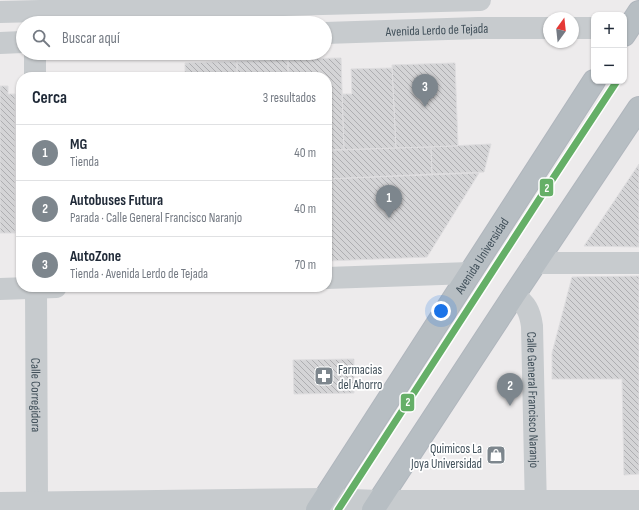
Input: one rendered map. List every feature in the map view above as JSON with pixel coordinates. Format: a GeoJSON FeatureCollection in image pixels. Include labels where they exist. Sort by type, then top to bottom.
{"type":"FeatureCollection","features":[{"type":"Feature","properties":{"kind":"highway","name":"Avenida Universidad"},"geometry":{"type":"LineString","coordinates":[[321,504],[592,84]]}},
{"type":"Feature","properties":{"kind":"highway"},"geometry":{"type":"LineString","coordinates":[[376,505],[639,108]]}},
{"type":"Feature","properties":{"kind":"street"},"geometry":{"type":"LineString","coordinates":[[56,16],[373,1],[480,0]]}},
{"type":"Feature","properties":{"kind":"street"},"geometry":{"type":"LineString","coordinates":[[0,12],[28,16]]}},
{"type":"Feature","properties":{"kind":"street","name":"Avenida Lerdo de Tejada"},"geometry":{"type":"LineString","coordinates":[[332,33],[478,28],[543,28]]}},
{"type":"Feature","properties":{"kind":"street"},"geometry":{"type":"LineString","coordinates":[[579,28],[591,28]]}},
{"type":"Feature","properties":{"kind":"street"},"geometry":{"type":"LineString","coordinates":[[0,42],[16,42]]}},
{"type":"Feature","properties":{"kind":"street"},"geometry":{"type":"LineString","coordinates":[[35,60],[35,72]]}},
{"type":"Feature","properties":{"kind":"street"},"geometry":{"type":"LineString","coordinates":[[535,263],[639,263]]}},
{"type":"Feature","properties":{"kind":"street"},"geometry":{"type":"LineString","coordinates":[[332,278],[470,272]]}},
{"type":"Feature","properties":{"kind":"street"},"geometry":{"type":"LineString","coordinates":[[0,289],[16,288]]}},
{"type":"Feature","properties":{"kind":"street","name":"Calle Corregidora"},"geometry":{"type":"LineString","coordinates":[[37,503],[43,292]]}},
{"type":"Feature","properties":{"kind":"street","name":"Calle General Francisco Naranjo"},"geometry":{"type":"LineString","coordinates":[[514,295],[526,307],[532,326],[536,506]]}},
{"type":"Feature","properties":{"kind":"street"},"geometry":{"type":"LineString","coordinates":[[0,504],[536,506],[639,501]]}},
{"type":"Feature","properties":{"kind":"building"},"geometry":{"type":"Polygon","coordinates":[[[332,58],[341,58],[344,150],[332,150],[332,72],[288,72],[288,60],[332,60],[332,58]]]}},
{"type":"Feature","properties":{"kind":"building"},"geometry":{"type":"Polygon","coordinates":[[[288,60],[288,72],[237,72],[237,61],[288,60]]]}},
{"type":"Feature","properties":{"kind":"building"},"geometry":{"type":"Polygon","coordinates":[[[237,61],[237,72],[185,72],[185,63],[237,61]]]}},
{"type":"Feature","properties":{"kind":"building"},"geometry":{"type":"Polygon","coordinates":[[[455,63],[458,146],[396,148],[392,65],[455,63]]]}},
{"type":"Feature","properties":{"kind":"building"},"geometry":{"type":"Polygon","coordinates":[[[392,68],[396,148],[344,150],[342,94],[352,94],[351,69],[392,68]]]}},
{"type":"Feature","properties":{"kind":"building"},"geometry":{"type":"Polygon","coordinates":[[[0,86],[8,86],[8,94],[15,94],[15,233],[0,233],[0,86]]]}},
{"type":"Feature","properties":{"kind":"building"},"geometry":{"type":"Polygon","coordinates":[[[491,144],[484,172],[432,174],[431,147],[491,144]]]}},
{"type":"Feature","properties":{"kind":"building"},"geometry":{"type":"Polygon","coordinates":[[[431,147],[432,174],[332,179],[332,150],[431,147]]]}},
{"type":"Feature","properties":{"kind":"building"},"geometry":{"type":"Polygon","coordinates":[[[639,164],[639,247],[584,246],[639,164]]]}},
{"type":"Feature","properties":{"kind":"building"},"geometry":{"type":"Polygon","coordinates":[[[479,173],[427,257],[332,261],[332,179],[479,173]]]}},
{"type":"Feature","properties":{"kind":"building"},"geometry":{"type":"Polygon","coordinates":[[[639,276],[639,474],[624,475],[622,379],[552,379],[552,353],[572,277],[639,276]]]}},
{"type":"Feature","properties":{"kind":"building","name":"Farmacias del Ahorro"},"geometry":{"type":"Polygon","coordinates":[[[354,359],[354,393],[294,394],[293,360],[354,359]]]}},
{"type":"Feature","properties":{"kind":"transit line","name":"2"},"geometry":{"type":"LineString","coordinates":[[338,510],[615,84]]}},
{"type":"Feature","properties":{"kind":"place","name":"AutoZone"},"geometry":{"type":"Point","coordinates":[425,107]}},
{"type":"Feature","properties":{"kind":"place","name":"MG"},"geometry":{"type":"Point","coordinates":[389,218]}},
{"type":"Feature","properties":{"kind":"place","name":"Farmacias del Ahorro"},"geometry":{"type":"Point","coordinates":[324,376]}},
{"type":"Feature","properties":{"kind":"place","name":"Autobuses Futura"},"geometry":{"type":"Point","coordinates":[510,406]}},
{"type":"Feature","properties":{"kind":"place","name":"Quimicos La Joya Universidad"},"geometry":{"type":"Point","coordinates":[496,455]}}]}
